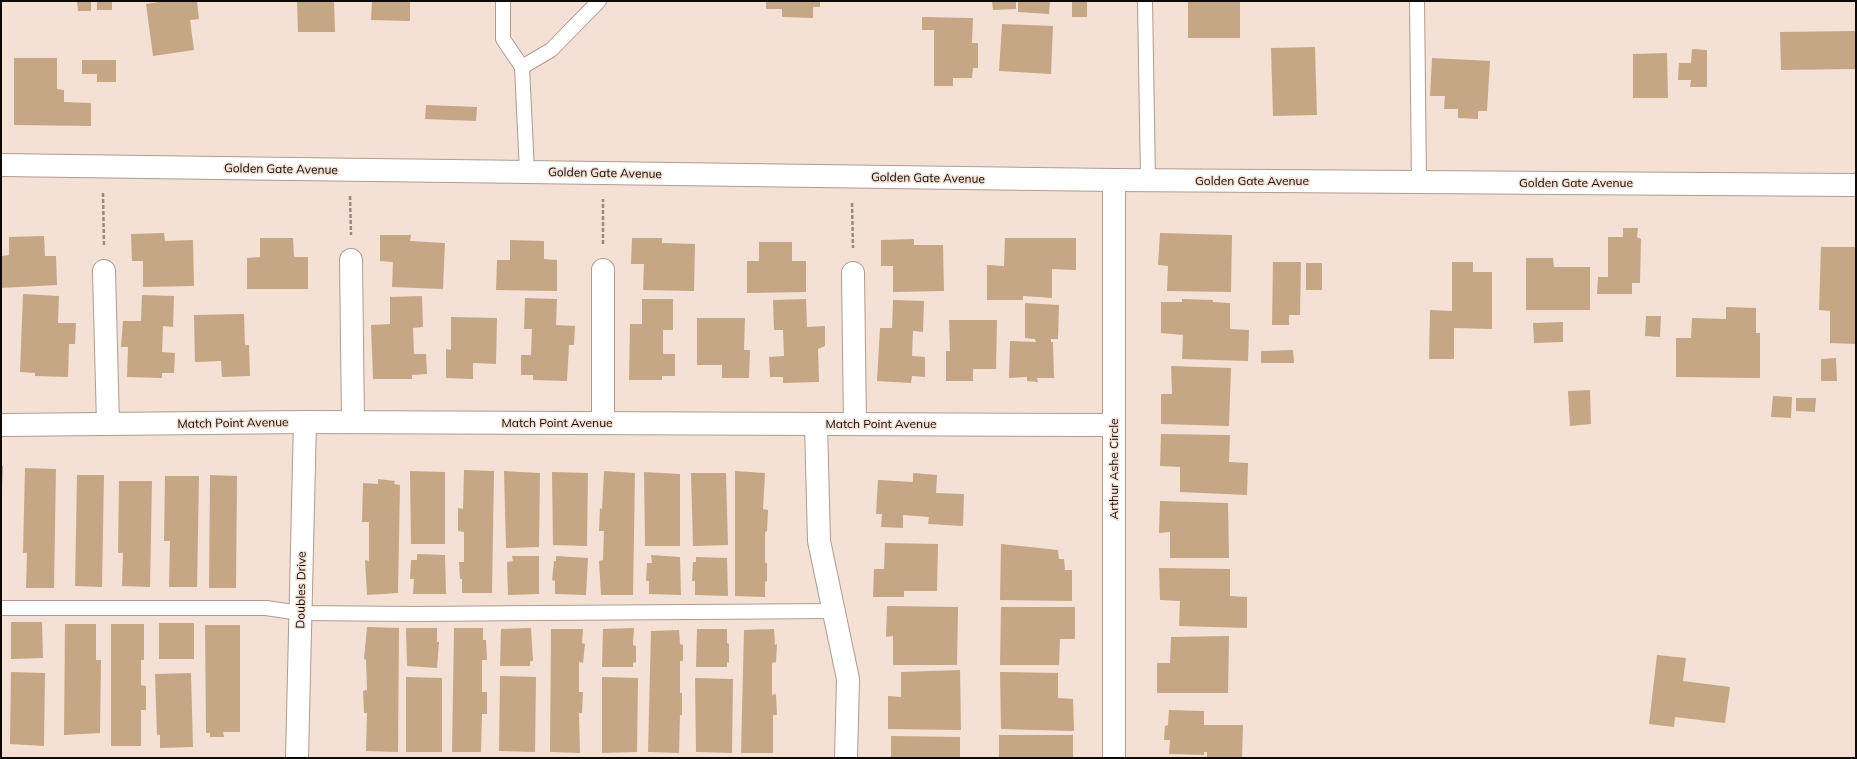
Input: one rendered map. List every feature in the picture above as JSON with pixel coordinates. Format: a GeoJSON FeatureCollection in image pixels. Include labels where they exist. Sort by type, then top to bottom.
{"type":"FeatureCollection","features":[{"type":"Feature","properties":{"kind":"street","name":"Golden Gate Avenue"},"geometry":{"type":"LineString","coordinates":[[1,165],[1114,180],[1856,185]]}},
{"type":"Feature","properties":{"kind":"street","name":"Arthur Ashe Circle"},"geometry":{"type":"LineString","coordinates":[[1114,180],[1114,758]]}},
{"type":"Feature","properties":{"kind":"street"},"geometry":{"type":"LineString","coordinates":[[351,260],[353,422]]}},
{"type":"Feature","properties":{"kind":"street"},"geometry":{"type":"LineString","coordinates":[[603,270],[603,423]]}},
{"type":"Feature","properties":{"kind":"street"},"geometry":{"type":"LineString","coordinates":[[104,271],[108,424]]}},
{"type":"Feature","properties":{"kind":"street"},"geometry":{"type":"LineString","coordinates":[[853,273],[855,424]]}},
{"type":"Feature","properties":{"kind":"street","name":"Doubles Drive"},"geometry":{"type":"LineString","coordinates":[[297,758],[305,422]]}},
{"type":"Feature","properties":{"kind":"street","name":"Match Point Avenue"},"geometry":{"type":"LineString","coordinates":[[1,425],[353,422],[1114,425]]}},
{"type":"Feature","properties":{"kind":"street"},"geometry":{"type":"LineString","coordinates":[[816,424],[819,541],[848,679],[846,758]]}},
{"type":"Feature","properties":{"kind":"lane"},"geometry":{"type":"LineString","coordinates":[[503,1],[503,39],[522,68],[527,172]]}},
{"type":"Feature","properties":{"kind":"lane"},"geometry":{"type":"LineString","coordinates":[[522,68],[551,50],[599,1]]}},
{"type":"Feature","properties":{"kind":"lane"},"geometry":{"type":"LineString","coordinates":[[1145,1],[1148,180]]}},
{"type":"Feature","properties":{"kind":"lane"},"geometry":{"type":"LineString","coordinates":[[1417,1],[1419,182]]}},
{"type":"Feature","properties":{"kind":"lane"},"geometry":{"type":"LineString","coordinates":[[1,608],[266,608],[300,613],[563,614],[834,610]]}},
{"type":"Feature","properties":{"kind":"path"},"geometry":{"type":"LineString","coordinates":[[102,166],[104,271]]}},
{"type":"Feature","properties":{"kind":"path"},"geometry":{"type":"LineString","coordinates":[[350,170],[351,260]]}},
{"type":"Feature","properties":{"kind":"path"},"geometry":{"type":"LineString","coordinates":[[603,173],[603,270]]}},
{"type":"Feature","properties":{"kind":"path"},"geometry":{"type":"LineString","coordinates":[[852,177],[853,273]]}},
{"type":"Feature","properties":{"kind":"building"},"geometry":{"type":"Polygon","coordinates":[[[77,1],[91,1],[91,11],[78,11],[77,1]]]}},
{"type":"Feature","properties":{"kind":"building"},"geometry":{"type":"Polygon","coordinates":[[[97,1],[112,1],[112,10],[97,10],[97,1]]]}},
{"type":"Feature","properties":{"kind":"building"},"geometry":{"type":"Polygon","coordinates":[[[165,1],[197,1],[199,19],[190,20],[194,50],[153,56],[146,4],[165,1]]]}},
{"type":"Feature","properties":{"kind":"building"},"geometry":{"type":"Polygon","coordinates":[[[297,1],[334,1],[335,32],[298,32],[297,1]]]}},
{"type":"Feature","properties":{"kind":"building"},"geometry":{"type":"Polygon","coordinates":[[[372,1],[410,1],[410,21],[371,20],[372,1]]]}},
{"type":"Feature","properties":{"kind":"building"},"geometry":{"type":"Polygon","coordinates":[[[766,1],[820,1],[820,7],[813,7],[813,18],[782,17],[782,9],[766,9],[766,1]]]}},
{"type":"Feature","properties":{"kind":"building"},"geometry":{"type":"Polygon","coordinates":[[[992,1],[1016,1],[1016,9],[993,10],[992,1]]]}},
{"type":"Feature","properties":{"kind":"building"},"geometry":{"type":"Polygon","coordinates":[[[1018,1],[1050,1],[1049,14],[1018,12],[1018,1]]]}},
{"type":"Feature","properties":{"kind":"building"},"geometry":{"type":"Polygon","coordinates":[[[1072,1],[1087,1],[1087,17],[1072,17],[1072,1]]]}},
{"type":"Feature","properties":{"kind":"building"},"geometry":{"type":"Polygon","coordinates":[[[1188,1],[1240,2],[1240,38],[1188,38],[1188,1]]]}},
{"type":"Feature","properties":{"kind":"building"},"geometry":{"type":"Polygon","coordinates":[[[922,17],[973,18],[972,43],[978,43],[978,68],[973,68],[972,78],[953,78],[953,86],[934,86],[934,30],[922,30],[922,17]]]}},
{"type":"Feature","properties":{"kind":"building"},"geometry":{"type":"Polygon","coordinates":[[[1002,24],[1053,26],[1051,74],[999,71],[1002,24]]]}},
{"type":"Feature","properties":{"kind":"building"},"geometry":{"type":"Polygon","coordinates":[[[1856,31],[1856,69],[1781,70],[1780,32],[1856,31]]]}},
{"type":"Feature","properties":{"kind":"building"},"geometry":{"type":"Polygon","coordinates":[[[1315,47],[1317,115],[1273,116],[1271,48],[1315,47]]]}},
{"type":"Feature","properties":{"kind":"building"},"geometry":{"type":"Polygon","coordinates":[[[1692,49],[1707,50],[1707,87],[1690,87],[1691,80],[1678,80],[1679,63],[1691,63],[1692,49]]]}},
{"type":"Feature","properties":{"kind":"building"},"geometry":{"type":"Polygon","coordinates":[[[1667,53],[1668,98],[1633,98],[1633,54],[1667,53]]]}},
{"type":"Feature","properties":{"kind":"building"},"geometry":{"type":"Polygon","coordinates":[[[14,58],[57,58],[57,89],[64,90],[64,102],[91,103],[91,126],[14,125],[14,58]]]}},
{"type":"Feature","properties":{"kind":"building"},"geometry":{"type":"Polygon","coordinates":[[[1432,58],[1490,61],[1487,111],[1478,111],[1478,119],[1458,118],[1458,109],[1444,109],[1445,96],[1430,96],[1432,58]]]}},
{"type":"Feature","properties":{"kind":"building"},"geometry":{"type":"Polygon","coordinates":[[[82,60],[116,60],[116,82],[97,82],[97,74],[82,74],[82,60]]]}},
{"type":"Feature","properties":{"kind":"building"},"geometry":{"type":"Polygon","coordinates":[[[426,105],[477,107],[476,121],[425,119],[426,105]]]}},
{"type":"Feature","properties":{"kind":"building"},"geometry":{"type":"Polygon","coordinates":[[[1623,228],[1638,228],[1637,237],[1641,239],[1640,283],[1632,283],[1632,294],[1597,294],[1598,277],[1608,277],[1608,237],[1623,237],[1623,228]]]}},
{"type":"Feature","properties":{"kind":"building"},"geometry":{"type":"Polygon","coordinates":[[[164,233],[165,241],[193,240],[194,286],[143,287],[143,261],[132,261],[131,234],[164,233]]]}},
{"type":"Feature","properties":{"kind":"building"},"geometry":{"type":"Polygon","coordinates":[[[1160,233],[1232,235],[1231,292],[1167,291],[1168,266],[1158,265],[1160,233]]]}},
{"type":"Feature","properties":{"kind":"building"},"geometry":{"type":"Polygon","coordinates":[[[380,235],[411,235],[410,241],[445,243],[443,289],[392,287],[393,262],[380,261],[380,235]]]}},
{"type":"Feature","properties":{"kind":"building"},"geometry":{"type":"Polygon","coordinates":[[[44,236],[45,256],[56,256],[57,285],[1,288],[1,256],[9,255],[9,237],[44,236]]]}},
{"type":"Feature","properties":{"kind":"building"},"geometry":{"type":"Polygon","coordinates":[[[260,238],[293,238],[294,257],[308,257],[308,289],[247,289],[247,258],[260,257],[260,238]]]}},
{"type":"Feature","properties":{"kind":"building"},"geometry":{"type":"Polygon","coordinates":[[[632,238],[662,238],[662,243],[695,244],[694,291],[643,290],[644,264],[631,264],[632,238]]]}},
{"type":"Feature","properties":{"kind":"building"},"geometry":{"type":"Polygon","coordinates":[[[1005,238],[1076,238],[1076,270],[1052,269],[1052,298],[1023,296],[1023,300],[987,300],[987,265],[1004,266],[1005,238]]]}},
{"type":"Feature","properties":{"kind":"building"},"geometry":{"type":"Polygon","coordinates":[[[914,239],[914,245],[943,245],[944,291],[893,292],[893,266],[881,266],[881,240],[914,239]]]}},
{"type":"Feature","properties":{"kind":"building"},"geometry":{"type":"Polygon","coordinates":[[[510,240],[544,241],[544,259],[557,260],[557,291],[496,290],[497,260],[510,260],[510,240]]]}},
{"type":"Feature","properties":{"kind":"building"},"geometry":{"type":"Polygon","coordinates":[[[759,242],[792,242],[792,261],[806,261],[806,292],[747,293],[747,261],[759,261],[759,242]]]}},
{"type":"Feature","properties":{"kind":"building"},"geometry":{"type":"Polygon","coordinates":[[[1821,247],[1856,247],[1856,344],[1830,343],[1830,311],[1819,310],[1821,247]]]}},
{"type":"Feature","properties":{"kind":"building"},"geometry":{"type":"Polygon","coordinates":[[[1526,258],[1553,258],[1554,267],[1590,267],[1590,310],[1526,310],[1526,258]]]}},
{"type":"Feature","properties":{"kind":"building"},"geometry":{"type":"Polygon","coordinates":[[[1273,262],[1301,262],[1300,315],[1289,315],[1289,325],[1272,325],[1273,262]]]}},
{"type":"Feature","properties":{"kind":"building"},"geometry":{"type":"Polygon","coordinates":[[[1452,262],[1473,262],[1473,272],[1492,272],[1492,329],[1454,328],[1454,359],[1429,359],[1430,310],[1452,311],[1452,262]]]}},
{"type":"Feature","properties":{"kind":"building"},"geometry":{"type":"Polygon","coordinates":[[[1306,263],[1322,263],[1322,290],[1306,290],[1306,263]]]}},
{"type":"Feature","properties":{"kind":"building"},"geometry":{"type":"Polygon","coordinates":[[[23,294],[59,296],[58,323],[76,323],[75,344],[69,344],[68,377],[35,376],[35,373],[20,372],[23,294]]]}},
{"type":"Feature","properties":{"kind":"building"},"geometry":{"type":"Polygon","coordinates":[[[142,295],[174,296],[173,327],[163,326],[162,352],[175,353],[174,373],[162,373],[162,378],[127,377],[128,347],[121,347],[123,321],[141,321],[142,295]]]}},
{"type":"Feature","properties":{"kind":"building"},"geometry":{"type":"Polygon","coordinates":[[[422,296],[423,327],[413,328],[414,354],[426,354],[427,374],[412,375],[412,379],[373,379],[371,325],[390,324],[390,297],[422,296]]]}},
{"type":"Feature","properties":{"kind":"building"},"geometry":{"type":"Polygon","coordinates":[[[525,298],[557,299],[556,325],[575,326],[574,345],[569,345],[567,381],[533,380],[533,375],[521,375],[521,355],[531,355],[532,329],[524,329],[525,298]]]}},
{"type":"Feature","properties":{"kind":"building"},"geometry":{"type":"Polygon","coordinates":[[[642,299],[673,299],[673,330],[663,330],[663,354],[675,354],[675,376],[662,376],[662,380],[629,380],[630,324],[642,324],[642,299]]]}},
{"type":"Feature","properties":{"kind":"building"},"geometry":{"type":"Polygon","coordinates":[[[806,299],[807,327],[825,326],[825,346],[818,349],[819,382],[783,383],[783,377],[770,377],[769,357],[784,356],[783,330],[774,330],[773,300],[806,299]]]}},
{"type":"Feature","properties":{"kind":"building"},"geometry":{"type":"Polygon","coordinates":[[[1182,299],[1213,300],[1213,302],[1230,303],[1230,329],[1249,330],[1248,361],[1182,359],[1183,335],[1161,333],[1161,302],[1182,302],[1182,299]]]}},
{"type":"Feature","properties":{"kind":"building"},"geometry":{"type":"Polygon","coordinates":[[[893,300],[924,301],[923,332],[913,331],[912,356],[925,357],[925,377],[912,376],[911,383],[877,381],[880,328],[892,328],[893,300]]]}},
{"type":"Feature","properties":{"kind":"building"},"geometry":{"type":"Polygon","coordinates":[[[1025,303],[1059,305],[1058,339],[1051,339],[1051,342],[1053,342],[1054,378],[1037,378],[1038,382],[1027,381],[1027,377],[1009,378],[1010,341],[1036,342],[1035,339],[1025,338],[1025,303]]]}},
{"type":"Feature","properties":{"kind":"building"},"geometry":{"type":"Polygon","coordinates":[[[1726,307],[1756,308],[1756,333],[1760,333],[1760,378],[1676,377],[1676,338],[1691,338],[1692,318],[1726,319],[1726,307]]]}},
{"type":"Feature","properties":{"kind":"building"},"geometry":{"type":"Polygon","coordinates":[[[244,314],[245,345],[249,345],[250,376],[222,377],[221,361],[195,362],[194,315],[244,314]]]}},
{"type":"Feature","properties":{"kind":"building"},"geometry":{"type":"Polygon","coordinates":[[[1646,316],[1661,316],[1660,337],[1645,336],[1646,316]]]}},
{"type":"Feature","properties":{"kind":"building"},"geometry":{"type":"Polygon","coordinates":[[[451,317],[497,318],[496,364],[473,363],[473,379],[446,378],[446,349],[451,350],[451,317]]]}},
{"type":"Feature","properties":{"kind":"building"},"geometry":{"type":"Polygon","coordinates":[[[697,318],[745,318],[744,350],[750,350],[749,378],[722,378],[722,365],[697,365],[697,318]]]}},
{"type":"Feature","properties":{"kind":"building"},"geometry":{"type":"Polygon","coordinates":[[[949,320],[997,320],[996,369],[973,369],[973,381],[946,381],[946,351],[950,351],[949,320]]]}},
{"type":"Feature","properties":{"kind":"building"},"geometry":{"type":"Polygon","coordinates":[[[1563,322],[1563,342],[1534,343],[1533,323],[1563,322]]]}},
{"type":"Feature","properties":{"kind":"building"},"geometry":{"type":"Polygon","coordinates":[[[1293,350],[1294,363],[1261,363],[1261,351],[1293,350]]]}},
{"type":"Feature","properties":{"kind":"building"},"geometry":{"type":"Polygon","coordinates":[[[1836,358],[1837,381],[1821,381],[1821,359],[1836,358]]]}},
{"type":"Feature","properties":{"kind":"building"},"geometry":{"type":"Polygon","coordinates":[[[1171,366],[1231,368],[1229,426],[1161,424],[1161,394],[1172,394],[1171,366]]]}},
{"type":"Feature","properties":{"kind":"building"},"geometry":{"type":"Polygon","coordinates":[[[1590,390],[1591,424],[1570,426],[1568,391],[1590,390]]]}},
{"type":"Feature","properties":{"kind":"building"},"geometry":{"type":"Polygon","coordinates":[[[1773,396],[1792,397],[1791,418],[1771,417],[1773,396]]]}},
{"type":"Feature","properties":{"kind":"building"},"geometry":{"type":"Polygon","coordinates":[[[1796,398],[1816,398],[1815,412],[1796,411],[1796,398]]]}},
{"type":"Feature","properties":{"kind":"building"},"geometry":{"type":"Polygon","coordinates":[[[1161,434],[1230,435],[1229,462],[1248,463],[1247,495],[1180,492],[1180,467],[1160,466],[1161,434]]]}},
{"type":"Feature","properties":{"kind":"building"},"geometry":{"type":"Polygon","coordinates":[[[1,466],[3,466],[2,490],[1,490],[1,466]]]}},
{"type":"Feature","properties":{"kind":"building"},"geometry":{"type":"Polygon","coordinates":[[[25,468],[56,469],[54,588],[26,588],[27,553],[23,553],[25,468]]]}},
{"type":"Feature","properties":{"kind":"building"},"geometry":{"type":"Polygon","coordinates":[[[464,470],[494,471],[492,593],[462,593],[462,579],[460,579],[459,562],[464,562],[464,532],[458,531],[458,508],[463,509],[464,470]]]}},
{"type":"Feature","properties":{"kind":"building"},"geometry":{"type":"Polygon","coordinates":[[[410,471],[445,472],[445,544],[411,544],[410,471]]]}},
{"type":"Feature","properties":{"kind":"building"},"geometry":{"type":"Polygon","coordinates":[[[504,471],[540,473],[539,547],[506,548],[504,471]]]}},
{"type":"Feature","properties":{"kind":"building"},"geometry":{"type":"Polygon","coordinates":[[[604,471],[635,473],[633,595],[601,595],[599,561],[603,560],[604,531],[599,531],[604,471]]]}},
{"type":"Feature","properties":{"kind":"building"},"geometry":{"type":"Polygon","coordinates":[[[735,471],[765,473],[763,509],[768,510],[767,531],[765,532],[765,563],[767,563],[767,582],[765,581],[765,597],[735,596],[735,471]]]}},
{"type":"Feature","properties":{"kind":"building"},"geometry":{"type":"Polygon","coordinates":[[[552,472],[588,473],[587,546],[553,545],[552,472]]]}},
{"type":"Feature","properties":{"kind":"building"},"geometry":{"type":"Polygon","coordinates":[[[644,472],[680,474],[680,546],[645,546],[644,472]]]}},
{"type":"Feature","properties":{"kind":"building"},"geometry":{"type":"Polygon","coordinates":[[[691,473],[726,473],[728,545],[693,546],[691,473]]]}},
{"type":"Feature","properties":{"kind":"building"},"geometry":{"type":"Polygon","coordinates":[[[913,473],[937,475],[936,493],[964,494],[963,526],[928,524],[929,517],[903,515],[903,528],[881,527],[882,514],[876,514],[878,480],[913,482],[913,473]]]}},
{"type":"Feature","properties":{"kind":"building"},"geometry":{"type":"Polygon","coordinates":[[[77,475],[104,475],[102,587],[75,586],[77,475]]]}},
{"type":"Feature","properties":{"kind":"building"},"geometry":{"type":"Polygon","coordinates":[[[210,475],[237,476],[236,588],[209,588],[210,475]]]}},
{"type":"Feature","properties":{"kind":"building"},"geometry":{"type":"Polygon","coordinates":[[[165,476],[199,476],[197,587],[169,587],[170,541],[164,541],[165,476]]]}},
{"type":"Feature","properties":{"kind":"building"},"geometry":{"type":"Polygon","coordinates":[[[378,479],[395,481],[394,484],[400,485],[398,593],[367,595],[365,560],[369,561],[369,522],[362,522],[363,483],[378,484],[378,479]]]}},
{"type":"Feature","properties":{"kind":"building"},"geometry":{"type":"Polygon","coordinates":[[[119,481],[152,481],[150,587],[122,586],[123,553],[118,553],[119,481]]]}},
{"type":"Feature","properties":{"kind":"building"},"geometry":{"type":"Polygon","coordinates":[[[1160,501],[1228,503],[1229,558],[1170,558],[1170,532],[1159,533],[1160,501]]]}},
{"type":"Feature","properties":{"kind":"building"},"geometry":{"type":"Polygon","coordinates":[[[885,543],[938,544],[937,591],[904,591],[904,597],[873,597],[874,569],[884,569],[885,543]]]}},
{"type":"Feature","properties":{"kind":"building"},"geometry":{"type":"Polygon","coordinates":[[[1001,544],[1058,550],[1059,559],[1064,559],[1065,570],[1072,570],[1072,601],[1000,600],[1001,544]]]}},
{"type":"Feature","properties":{"kind":"building"},"geometry":{"type":"Polygon","coordinates":[[[417,554],[445,555],[446,594],[413,594],[414,579],[410,579],[411,560],[417,560],[417,554]]]}},
{"type":"Feature","properties":{"kind":"building"},"geometry":{"type":"Polygon","coordinates":[[[651,555],[680,557],[681,595],[649,594],[649,581],[646,581],[647,563],[652,563],[651,555]]]}},
{"type":"Feature","properties":{"kind":"building"},"geometry":{"type":"Polygon","coordinates":[[[512,556],[539,556],[539,594],[508,595],[507,562],[513,561],[512,556]]]}},
{"type":"Feature","properties":{"kind":"building"},"geometry":{"type":"Polygon","coordinates":[[[556,556],[588,558],[586,595],[555,594],[555,581],[552,580],[556,556]]]}},
{"type":"Feature","properties":{"kind":"building"},"geometry":{"type":"Polygon","coordinates":[[[696,557],[727,558],[728,596],[695,595],[695,581],[692,581],[693,562],[696,562],[696,557]]]}},
{"type":"Feature","properties":{"kind":"building"},"geometry":{"type":"Polygon","coordinates":[[[1159,568],[1230,569],[1230,596],[1247,597],[1247,628],[1179,626],[1180,601],[1160,600],[1159,568]]]}},
{"type":"Feature","properties":{"kind":"building"},"geometry":{"type":"Polygon","coordinates":[[[887,606],[958,607],[957,665],[893,665],[893,636],[886,637],[887,606]]]}},
{"type":"Feature","properties":{"kind":"building"},"geometry":{"type":"Polygon","coordinates":[[[1001,607],[1075,607],[1075,639],[1060,639],[1059,665],[1000,665],[1001,607]]]}},
{"type":"Feature","properties":{"kind":"building"},"geometry":{"type":"Polygon","coordinates":[[[11,622],[42,622],[43,658],[11,659],[11,622]]]}},
{"type":"Feature","properties":{"kind":"building"},"geometry":{"type":"Polygon","coordinates":[[[159,623],[194,623],[194,659],[159,659],[159,623]]]}},
{"type":"Feature","properties":{"kind":"building"},"geometry":{"type":"Polygon","coordinates":[[[65,624],[96,624],[96,660],[101,660],[100,733],[64,735],[65,624]]]}},
{"type":"Feature","properties":{"kind":"building"},"geometry":{"type":"Polygon","coordinates":[[[111,624],[144,624],[144,660],[141,660],[141,685],[146,686],[146,710],[141,710],[141,746],[111,746],[111,624]]]}},
{"type":"Feature","properties":{"kind":"building"},"geometry":{"type":"Polygon","coordinates":[[[205,625],[240,625],[240,732],[223,732],[224,737],[210,737],[210,733],[206,733],[205,625]]]}},
{"type":"Feature","properties":{"kind":"building"},"geometry":{"type":"Polygon","coordinates":[[[367,627],[399,628],[398,752],[366,751],[367,713],[364,713],[363,691],[367,690],[366,660],[364,659],[367,627]]]}},
{"type":"Feature","properties":{"kind":"building"},"geometry":{"type":"Polygon","coordinates":[[[406,628],[437,628],[437,642],[439,642],[437,668],[407,666],[406,628]]]}},
{"type":"Feature","properties":{"kind":"building"},"geometry":{"type":"Polygon","coordinates":[[[454,628],[483,628],[483,640],[486,640],[487,660],[482,660],[482,692],[487,692],[487,714],[482,714],[481,752],[452,752],[454,628]]]}},
{"type":"Feature","properties":{"kind":"building"},"geometry":{"type":"Polygon","coordinates":[[[531,628],[533,661],[530,661],[530,666],[500,666],[501,629],[531,628]]]}},
{"type":"Feature","properties":{"kind":"building"},"geometry":{"type":"Polygon","coordinates":[[[634,628],[633,645],[636,646],[636,662],[633,663],[633,667],[602,667],[603,629],[634,628]]]}},
{"type":"Feature","properties":{"kind":"building"},"geometry":{"type":"Polygon","coordinates":[[[551,629],[583,629],[582,643],[585,644],[583,663],[579,662],[579,692],[583,692],[582,713],[579,713],[580,753],[550,752],[551,629]]]}},
{"type":"Feature","properties":{"kind":"building"},"geometry":{"type":"Polygon","coordinates":[[[697,629],[727,629],[729,663],[727,662],[727,667],[696,667],[697,629]]]}},
{"type":"Feature","properties":{"kind":"building"},"geometry":{"type":"Polygon","coordinates":[[[774,629],[775,645],[777,644],[776,662],[772,663],[772,695],[776,694],[777,715],[773,715],[773,753],[741,753],[744,630],[774,629]]]}},
{"type":"Feature","properties":{"kind":"building"},"geometry":{"type":"Polygon","coordinates":[[[679,630],[680,644],[683,645],[683,661],[680,661],[682,715],[680,715],[679,753],[648,752],[651,631],[679,630]]]}},
{"type":"Feature","properties":{"kind":"building"},"geometry":{"type":"Polygon","coordinates":[[[1229,636],[1228,693],[1157,693],[1157,663],[1170,663],[1171,637],[1229,636]]]}},
{"type":"Feature","properties":{"kind":"building"},"geometry":{"type":"Polygon","coordinates":[[[1657,655],[1686,658],[1683,681],[1730,687],[1725,723],[1675,717],[1674,727],[1649,724],[1657,655]]]}},
{"type":"Feature","properties":{"kind":"building"},"geometry":{"type":"Polygon","coordinates":[[[960,670],[961,730],[888,729],[888,696],[901,697],[901,672],[960,670]]]}},
{"type":"Feature","properties":{"kind":"building"},"geometry":{"type":"Polygon","coordinates":[[[11,672],[45,673],[44,746],[10,744],[11,672]]]}},
{"type":"Feature","properties":{"kind":"building"},"geometry":{"type":"Polygon","coordinates":[[[1000,672],[1058,673],[1058,698],[1073,699],[1074,731],[1001,729],[1000,672]]]}},
{"type":"Feature","properties":{"kind":"building"},"geometry":{"type":"Polygon","coordinates":[[[191,673],[193,747],[160,748],[160,735],[157,735],[155,674],[191,673]]]}},
{"type":"Feature","properties":{"kind":"building"},"geometry":{"type":"Polygon","coordinates":[[[500,676],[536,677],[535,752],[499,751],[500,676]]]}},
{"type":"Feature","properties":{"kind":"building"},"geometry":{"type":"Polygon","coordinates":[[[406,677],[442,678],[442,752],[406,752],[406,677]]]}},
{"type":"Feature","properties":{"kind":"building"},"geometry":{"type":"Polygon","coordinates":[[[602,677],[638,678],[637,752],[602,753],[602,677]]]}},
{"type":"Feature","properties":{"kind":"building"},"geometry":{"type":"Polygon","coordinates":[[[695,678],[733,679],[732,753],[696,752],[695,678]]]}},
{"type":"Feature","properties":{"kind":"building"},"geometry":{"type":"Polygon","coordinates":[[[1169,710],[1204,711],[1204,725],[1243,725],[1242,758],[1207,758],[1207,752],[1204,752],[1204,755],[1169,754],[1170,740],[1164,740],[1165,726],[1168,725],[1169,710]]]}},
{"type":"Feature","properties":{"kind":"building"},"geometry":{"type":"Polygon","coordinates":[[[999,735],[1073,735],[1073,758],[999,758],[999,735]]]}},
{"type":"Feature","properties":{"kind":"building"},"geometry":{"type":"Polygon","coordinates":[[[891,736],[960,737],[960,758],[891,758],[891,736]]]}}]}
